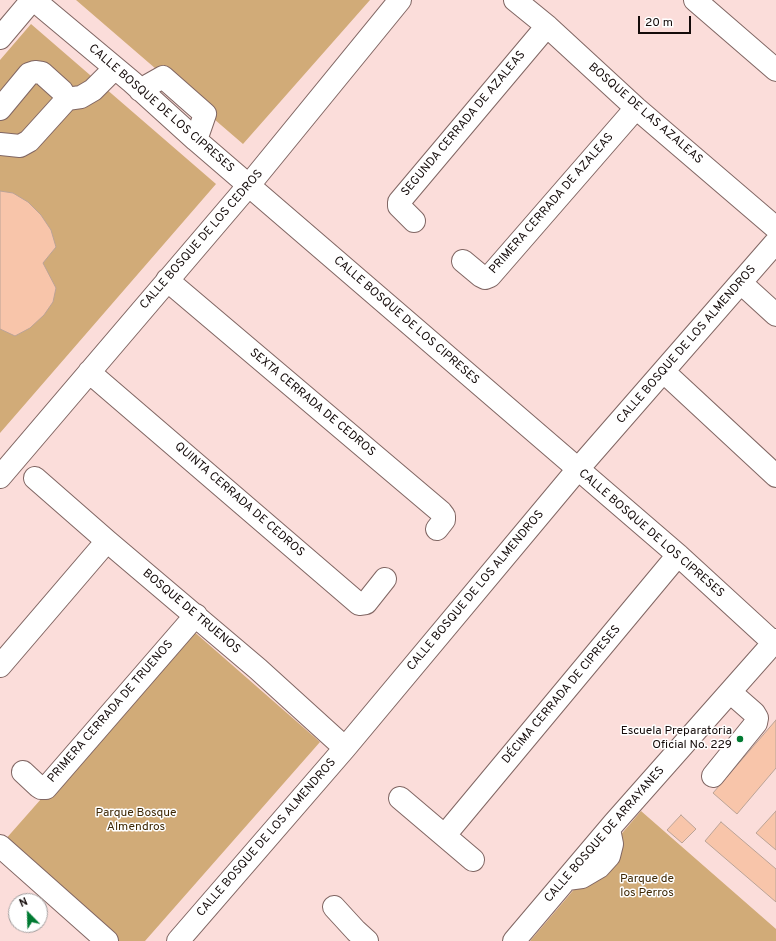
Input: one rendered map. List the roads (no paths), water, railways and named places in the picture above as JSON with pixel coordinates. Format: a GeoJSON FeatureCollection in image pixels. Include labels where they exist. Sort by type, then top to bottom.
{"type":"FeatureCollection","features":[{"type":"Feature","properties":{"kind":"street"},"geometry":{"type":"LineString","coordinates":[[0,38],[33,0]]}},
{"type":"Feature","properties":{"kind":"street","name":"CALLE BOSQUE DE LOS CIPRESES"},"geometry":{"type":"LineString","coordinates":[[33,0],[115,68],[249,186],[678,555],[775,643]]}},
{"type":"Feature","properties":{"kind":"street","name":"CALLE BOSQUE DE LOS CEDROS"},"geometry":{"type":"LineString","coordinates":[[0,476],[249,186],[400,0]]}},
{"type":"Feature","properties":{"kind":"street","name":"BOSQUE DE LAS AZALEAS"},"geometry":{"type":"LineString","coordinates":[[515,0],[547,26],[636,108],[776,228]]}},
{"type":"Feature","properties":{"kind":"street"},"geometry":{"type":"LineString","coordinates":[[695,0],[776,70]]}},
{"type":"Feature","properties":{"kind":"street","name":"SEGUNDA CERRADA DE AZALEAS"},"geometry":{"type":"LineString","coordinates":[[414,221],[399,206],[399,202],[547,26]]}},
{"type":"Feature","properties":{"kind":"street"},"geometry":{"type":"LineString","coordinates":[[0,144],[20,146],[29,141],[67,98],[81,97],[93,90],[115,68]]}},
{"type":"Feature","properties":{"kind":"street"},"geometry":{"type":"LineString","coordinates":[[0,109],[29,74],[35,72],[42,73],[62,91],[67,98]]}},
{"type":"Feature","properties":{"kind":"street","name":"PRIMERA CERRADA DE AZALEAS"},"geometry":{"type":"LineString","coordinates":[[463,261],[481,276],[486,278],[490,276],[636,108]]}},
{"type":"Feature","properties":{"kind":"street","name":"CALLE BOSQUE DE LOS ALMENDROS"},"geometry":{"type":"LineString","coordinates":[[178,941],[345,748],[578,469],[776,242]]}},
{"type":"Feature","properties":{"kind":"street","name":"SEXTA CERRADA DE CEDROS"},"geometry":{"type":"LineString","coordinates":[[167,280],[441,512],[444,516],[444,520],[437,529]]}},
{"type":"Feature","properties":{"kind":"street"},"geometry":{"type":"LineString","coordinates":[[741,283],[776,315]]}},
{"type":"Feature","properties":{"kind":"street","name":"QUINTA CERRADA DE CEDROS"},"geometry":{"type":"LineString","coordinates":[[89,372],[359,604],[366,603],[385,578]]}},
{"type":"Feature","properties":{"kind":"street"},"geometry":{"type":"LineString","coordinates":[[664,372],[776,476]]}},
{"type":"Feature","properties":{"kind":"street","name":"BOSQUE DE TRUENOS"},"geometry":{"type":"LineString","coordinates":[[35,478],[258,669],[345,748]]}},
{"type":"Feature","properties":{"kind":"street"},"geometry":{"type":"LineString","coordinates":[[0,666],[108,541]]}},
{"type":"Feature","properties":{"kind":"street","name":"DÉCIMA CERRADA DE CIPRESES"},"geometry":{"type":"LineString","coordinates":[[445,835],[678,555]]}},
{"type":"Feature","properties":{"kind":"street","name":"PRIMERA CERRADA DE TRUENOS"},"geometry":{"type":"LineString","coordinates":[[23,772],[38,786],[41,788],[46,788],[196,615]]}},
{"type":"Feature","properties":{"kind":"street","name":"CALLE BOSQUE DE ARRAYANES"},"geometry":{"type":"LineString","coordinates":[[514,941],[609,829],[775,643]]}},
{"type":"Feature","properties":{"kind":"street"},"geometry":{"type":"LineString","coordinates":[[713,776],[756,723],[757,718],[754,714],[730,692]]}},
{"type":"Feature","properties":{"kind":"street"},"geometry":{"type":"LineString","coordinates":[[400,798],[473,860]]}},
{"type":"Feature","properties":{"kind":"street"},"geometry":{"type":"LineString","coordinates":[[0,846],[107,941]]}},
{"type":"Feature","properties":{"kind":"street"},"geometry":{"type":"LineString","coordinates":[[334,907],[357,938]]}},
{"type":"Feature","properties":{"kind":"place","name":"Escuela Preparatoria Oficial No. 229"},"geometry":{"type":"Point","coordinates":[740,739]}},
{"type":"Feature","properties":{"kind":"park label","name":"Parque Bosque Almendros"},"geometry":{"type":"Point","coordinates":[136,821]}},
{"type":"Feature","properties":{"kind":"park label","name":"Parque de los Perros"},"geometry":{"type":"Point","coordinates":[647,887]}}]}
